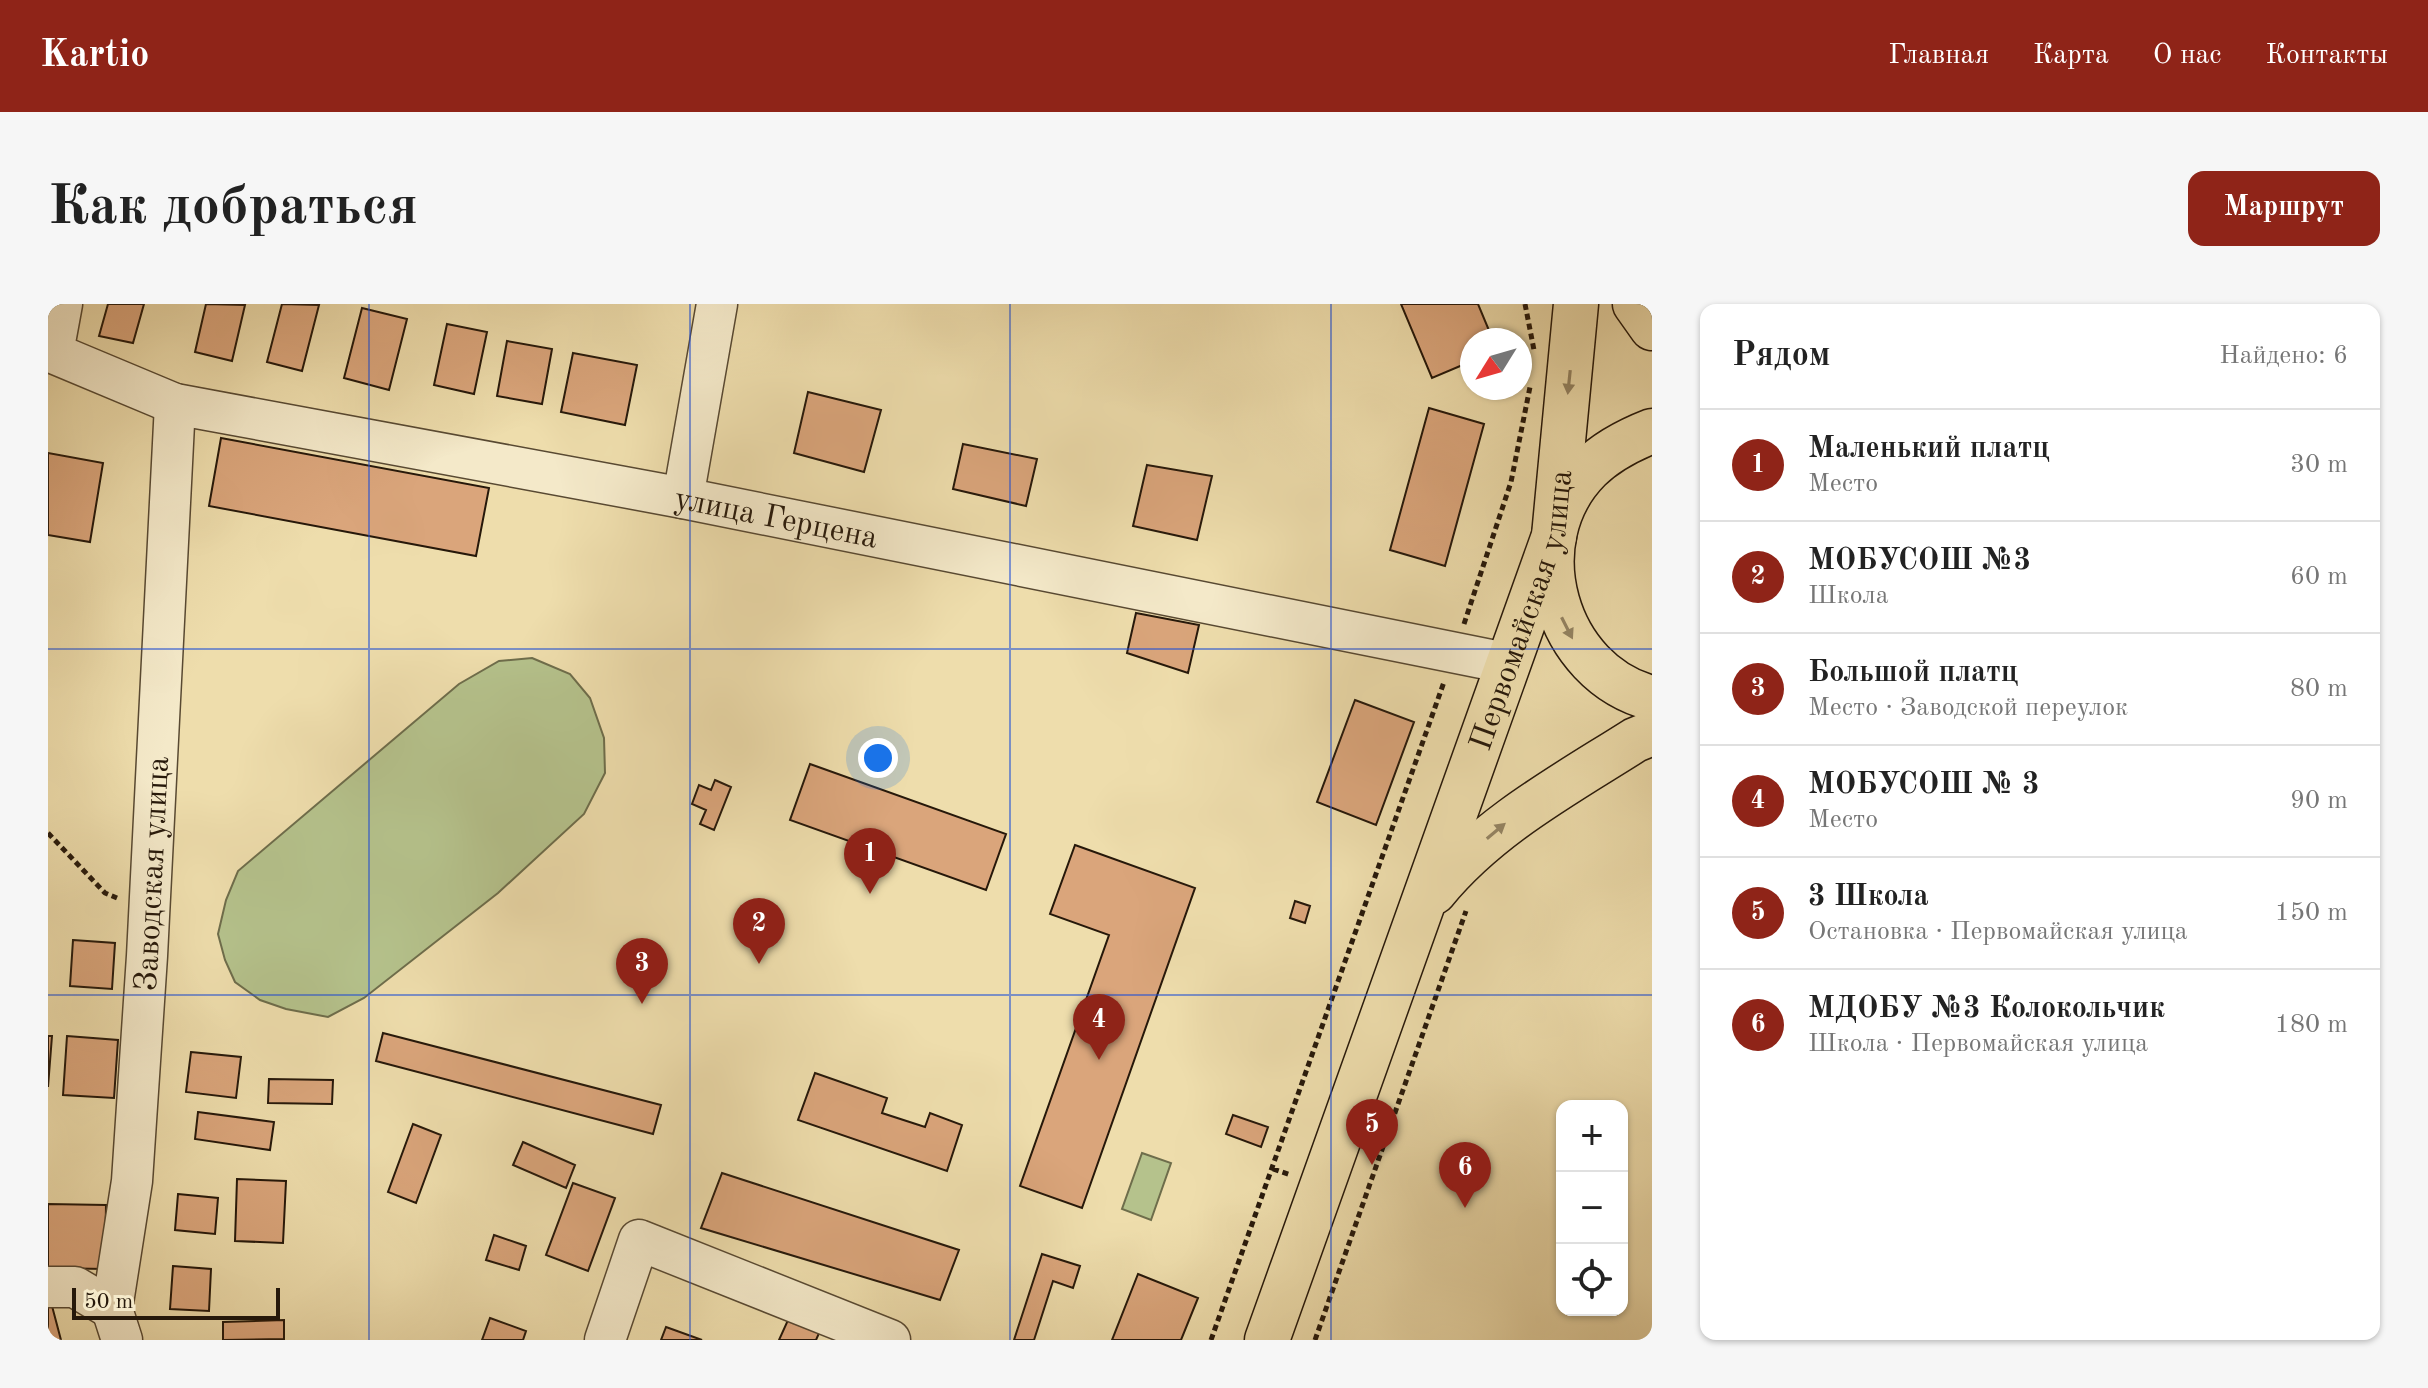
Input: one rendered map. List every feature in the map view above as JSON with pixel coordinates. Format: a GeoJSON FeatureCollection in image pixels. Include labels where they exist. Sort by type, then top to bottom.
{"type":"FeatureCollection","features":[{"type":"Feature","properties":{"kind":"main road","name":"Первомайская улица"},"geometry":{"type":"LineString","coordinates":[[1267,1340],[1506,663],[1554,536],[1576,304]]}},
{"type":"Feature","properties":{"kind":"main road"},"geometry":{"type":"LineString","coordinates":[[1635,304],[1652,328]]}},
{"type":"Feature","properties":{"kind":"main road"},"geometry":{"type":"LineString","coordinates":[[1652,431],[1616,447],[1588,470],[1567,500],[1554,536],[1551,574],[1559,612],[1577,646],[1604,674],[1637,694],[1652,698]]}},
{"type":"Feature","properties":{"kind":"main road","name":"Первомайская улица"},"geometry":{"type":"LineString","coordinates":[[1422,906],[1456,865],[1508,821],[1635,740],[1652,733]]}},
{"type":"Feature","properties":{"kind":"street","name":"улица Герцена"},"geometry":{"type":"LineString","coordinates":[[62,304],[53,353],[175,404],[683,498],[1506,663]]}},
{"type":"Feature","properties":{"kind":"street"},"geometry":{"type":"LineString","coordinates":[[683,498],[717,304]]}},
{"type":"Feature","properties":{"kind":"street","name":"Заводская улица"},"geometry":{"type":"LineString","coordinates":[[117,1324],[132,1181],[150,914],[175,404]]}},
{"type":"Feature","properties":{"kind":"street"},"geometry":{"type":"LineString","coordinates":[[605,1340],[639,1240],[890,1340]]}},
{"type":"Feature","properties":{"kind":"street"},"geometry":{"type":"LineString","coordinates":[[48,1287],[75,1287],[117,1324]]}},
{"type":"Feature","properties":{"kind":"path"},"geometry":{"type":"LineString","coordinates":[[1525,304],[1536,358]]}},
{"type":"Feature","properties":{"kind":"path"},"geometry":{"type":"LineString","coordinates":[[1211,1340],[1454,653],[1511,482],[1533,374]]}},
{"type":"Feature","properties":{"kind":"path"},"geometry":{"type":"LineString","coordinates":[[48,833],[105,893],[150,914]]}},
{"type":"Feature","properties":{"kind":"path"},"geometry":{"type":"LineString","coordinates":[[1315,1340],[1469,902]]}},
{"type":"Feature","properties":{"kind":"green space"},"geometry":{"type":"Polygon","coordinates":[[[532,658],[570,674],[590,698],[604,738],[605,773],[584,814],[498,893],[364,998],[328,1017],[286,1009],[260,1000],[235,982],[218,934],[226,900],[238,871],[459,684],[499,661],[532,658]]]}},
{"type":"Feature","properties":{"kind":"green space"},"geometry":{"type":"Polygon","coordinates":[[[1142,1153],[1171,1163],[1151,1220],[1122,1209],[1142,1153]]]}},
{"type":"Feature","properties":{"kind":"building"},"geometry":{"type":"Polygon","coordinates":[[[108,304],[144,304],[133,343],[99,336],[108,304]]]}},
{"type":"Feature","properties":{"kind":"building"},"geometry":{"type":"Polygon","coordinates":[[[206,304],[245,305],[232,361],[195,352],[206,304]]]}},
{"type":"Feature","properties":{"kind":"building"},"geometry":{"type":"Polygon","coordinates":[[[282,304],[319,305],[302,371],[267,362],[282,304]]]}},
{"type":"Feature","properties":{"kind":"building"},"geometry":{"type":"Polygon","coordinates":[[[1401,304],[1478,304],[1488,328],[1460,328],[1460,366],[1432,378],[1401,304]]]}},
{"type":"Feature","properties":{"kind":"building"},"geometry":{"type":"Polygon","coordinates":[[[362,308],[407,319],[389,390],[344,378],[362,308]]]}},
{"type":"Feature","properties":{"kind":"building"},"geometry":{"type":"Polygon","coordinates":[[[447,324],[487,332],[474,394],[434,385],[447,324]]]}},
{"type":"Feature","properties":{"kind":"building"},"geometry":{"type":"Polygon","coordinates":[[[507,341],[552,349],[542,404],[497,396],[507,341]]]}},
{"type":"Feature","properties":{"kind":"building"},"geometry":{"type":"Polygon","coordinates":[[[573,353],[637,365],[625,425],[561,412],[573,353]]]}},
{"type":"Feature","properties":{"kind":"building"},"geometry":{"type":"Polygon","coordinates":[[[808,392],[881,410],[864,472],[794,453],[808,392]]]}},
{"type":"Feature","properties":{"kind":"building"},"geometry":{"type":"Polygon","coordinates":[[[1429,408],[1484,424],[1445,566],[1390,550],[1429,408]]]}},
{"type":"Feature","properties":{"kind":"building"},"geometry":{"type":"Polygon","coordinates":[[[221,438],[489,488],[476,556],[209,506],[221,438]]]}},
{"type":"Feature","properties":{"kind":"building"},"geometry":{"type":"Polygon","coordinates":[[[963,444],[1037,459],[1026,506],[953,489],[963,444]]]}},
{"type":"Feature","properties":{"kind":"building"},"geometry":{"type":"Polygon","coordinates":[[[48,453],[103,463],[90,542],[48,535],[48,453]]]}},
{"type":"Feature","properties":{"kind":"building"},"geometry":{"type":"Polygon","coordinates":[[[1147,465],[1212,476],[1197,540],[1133,526],[1147,465]]]}},
{"type":"Feature","properties":{"kind":"building"},"geometry":{"type":"Polygon","coordinates":[[[1136,613],[1199,625],[1188,673],[1127,653],[1136,613]]]}},
{"type":"Feature","properties":{"kind":"building"},"geometry":{"type":"Polygon","coordinates":[[[1355,700],[1414,722],[1376,825],[1317,802],[1355,700]]]}},
{"type":"Feature","properties":{"kind":"building"},"geometry":{"type":"Polygon","coordinates":[[[810,764],[1006,834],[986,890],[790,820],[810,764]]]}},
{"type":"Feature","properties":{"kind":"building"},"geometry":{"type":"Polygon","coordinates":[[[715,780],[731,787],[714,830],[700,824],[706,810],[692,804],[699,785],[711,790],[715,780]]]}},
{"type":"Feature","properties":{"kind":"building"},"geometry":{"type":"Polygon","coordinates":[[[1075,845],[1195,888],[1082,1208],[1020,1186],[1109,935],[1050,914],[1075,845]]]}},
{"type":"Feature","properties":{"kind":"building"},"geometry":{"type":"Polygon","coordinates":[[[1295,901],[1310,906],[1305,923],[1290,918],[1295,901]]]}},
{"type":"Feature","properties":{"kind":"building"},"geometry":{"type":"Polygon","coordinates":[[[73,940],[115,943],[112,989],[70,986],[73,940]]]}},
{"type":"Feature","properties":{"kind":"building"},"geometry":{"type":"Polygon","coordinates":[[[383,1033],[661,1105],[653,1134],[376,1061],[383,1033]]]}},
{"type":"Feature","properties":{"kind":"building"},"geometry":{"type":"Polygon","coordinates":[[[48,1036],[52,1036],[48,1087],[48,1036]]]}},
{"type":"Feature","properties":{"kind":"building"},"geometry":{"type":"Polygon","coordinates":[[[67,1036],[118,1040],[114,1098],[63,1095],[67,1036]]]}},
{"type":"Feature","properties":{"kind":"building"},"geometry":{"type":"Polygon","coordinates":[[[191,1052],[241,1057],[236,1098],[186,1092],[191,1052]]]}},
{"type":"Feature","properties":{"kind":"building"},"geometry":{"type":"Polygon","coordinates":[[[815,1073],[887,1098],[882,1113],[925,1127],[930,1113],[962,1125],[947,1171],[798,1120],[815,1073]]]}},
{"type":"Feature","properties":{"kind":"building"},"geometry":{"type":"Polygon","coordinates":[[[269,1079],[333,1080],[332,1104],[268,1103],[269,1079]]]}},
{"type":"Feature","properties":{"kind":"building"},"geometry":{"type":"Polygon","coordinates":[[[198,1112],[274,1122],[270,1150],[195,1139],[198,1112]]]}},
{"type":"Feature","properties":{"kind":"building"},"geometry":{"type":"Polygon","coordinates":[[[1233,1115],[1268,1127],[1261,1147],[1226,1134],[1233,1115]]]}},
{"type":"Feature","properties":{"kind":"building"},"geometry":{"type":"Polygon","coordinates":[[[413,1124],[441,1135],[416,1203],[388,1192],[413,1124]]]}},
{"type":"Feature","properties":{"kind":"building"},"geometry":{"type":"Polygon","coordinates":[[[523,1142],[575,1165],[566,1188],[513,1165],[523,1142]]]}},
{"type":"Feature","properties":{"kind":"building"},"geometry":{"type":"Polygon","coordinates":[[[722,1173],[959,1250],[940,1300],[701,1228],[722,1173]]]}},
{"type":"Feature","properties":{"kind":"building"},"geometry":{"type":"Polygon","coordinates":[[[237,1179],[286,1181],[283,1243],[235,1241],[237,1179]]]}},
{"type":"Feature","properties":{"kind":"building"},"geometry":{"type":"Polygon","coordinates":[[[573,1183],[615,1198],[588,1271],[546,1255],[573,1183]]]}},
{"type":"Feature","properties":{"kind":"building"},"geometry":{"type":"Polygon","coordinates":[[[178,1194],[218,1198],[215,1234],[175,1230],[178,1194]]]}},
{"type":"Feature","properties":{"kind":"building"},"geometry":{"type":"Polygon","coordinates":[[[48,1204],[106,1205],[105,1269],[48,1268],[48,1204]]]}},
{"type":"Feature","properties":{"kind":"building"},"geometry":{"type":"Polygon","coordinates":[[[494,1235],[526,1246],[519,1270],[486,1260],[494,1235]]]}},
{"type":"Feature","properties":{"kind":"building"},"geometry":{"type":"Polygon","coordinates":[[[1042,1254],[1080,1266],[1073,1288],[1053,1281],[1034,1340],[1014,1340],[1042,1254]]]}},
{"type":"Feature","properties":{"kind":"building"},"geometry":{"type":"Polygon","coordinates":[[[173,1266],[211,1269],[209,1311],[170,1309],[173,1266]]]}},
{"type":"Feature","properties":{"kind":"building"},"geometry":{"type":"Polygon","coordinates":[[[1138,1274],[1198,1298],[1181,1340],[1112,1340],[1138,1274]]]}},
{"type":"Feature","properties":{"kind":"building"},"geometry":{"type":"Polygon","coordinates":[[[52,1306],[61,1340],[48,1340],[48,1307],[52,1306]]]}},
{"type":"Feature","properties":{"kind":"building"},"geometry":{"type":"Polygon","coordinates":[[[793,1309],[824,1322],[816,1340],[779,1340],[793,1309]]]}},
{"type":"Feature","properties":{"kind":"building"},"geometry":{"type":"Polygon","coordinates":[[[490,1318],[526,1331],[523,1340],[482,1340],[490,1318]]]}},
{"type":"Feature","properties":{"kind":"building"},"geometry":{"type":"Polygon","coordinates":[[[284,1320],[284,1339],[223,1340],[223,1322],[284,1320]]]}},
{"type":"Feature","properties":{"kind":"building"},"geometry":{"type":"Polygon","coordinates":[[[666,1327],[702,1340],[661,1340],[666,1327]]]}},
{"type":"Feature","properties":{"kind":"place","name":"Маленький платц"},"geometry":{"type":"Point","coordinates":[870,894]}},
{"type":"Feature","properties":{"kind":"place","name":"МОБУСОШ №3"},"geometry":{"type":"Point","coordinates":[759,964]}},
{"type":"Feature","properties":{"kind":"place","name":"Большой платц"},"geometry":{"type":"Point","coordinates":[642,1004]}},
{"type":"Feature","properties":{"kind":"place","name":"МОБУСОШ № 3"},"geometry":{"type":"Point","coordinates":[1099,1060]}},
{"type":"Feature","properties":{"kind":"place","name":"3 Школа"},"geometry":{"type":"Point","coordinates":[1372,1165]}},
{"type":"Feature","properties":{"kind":"place","name":"МДОБУ №3 Колокольчик"},"geometry":{"type":"Point","coordinates":[1465,1208]}}]}
